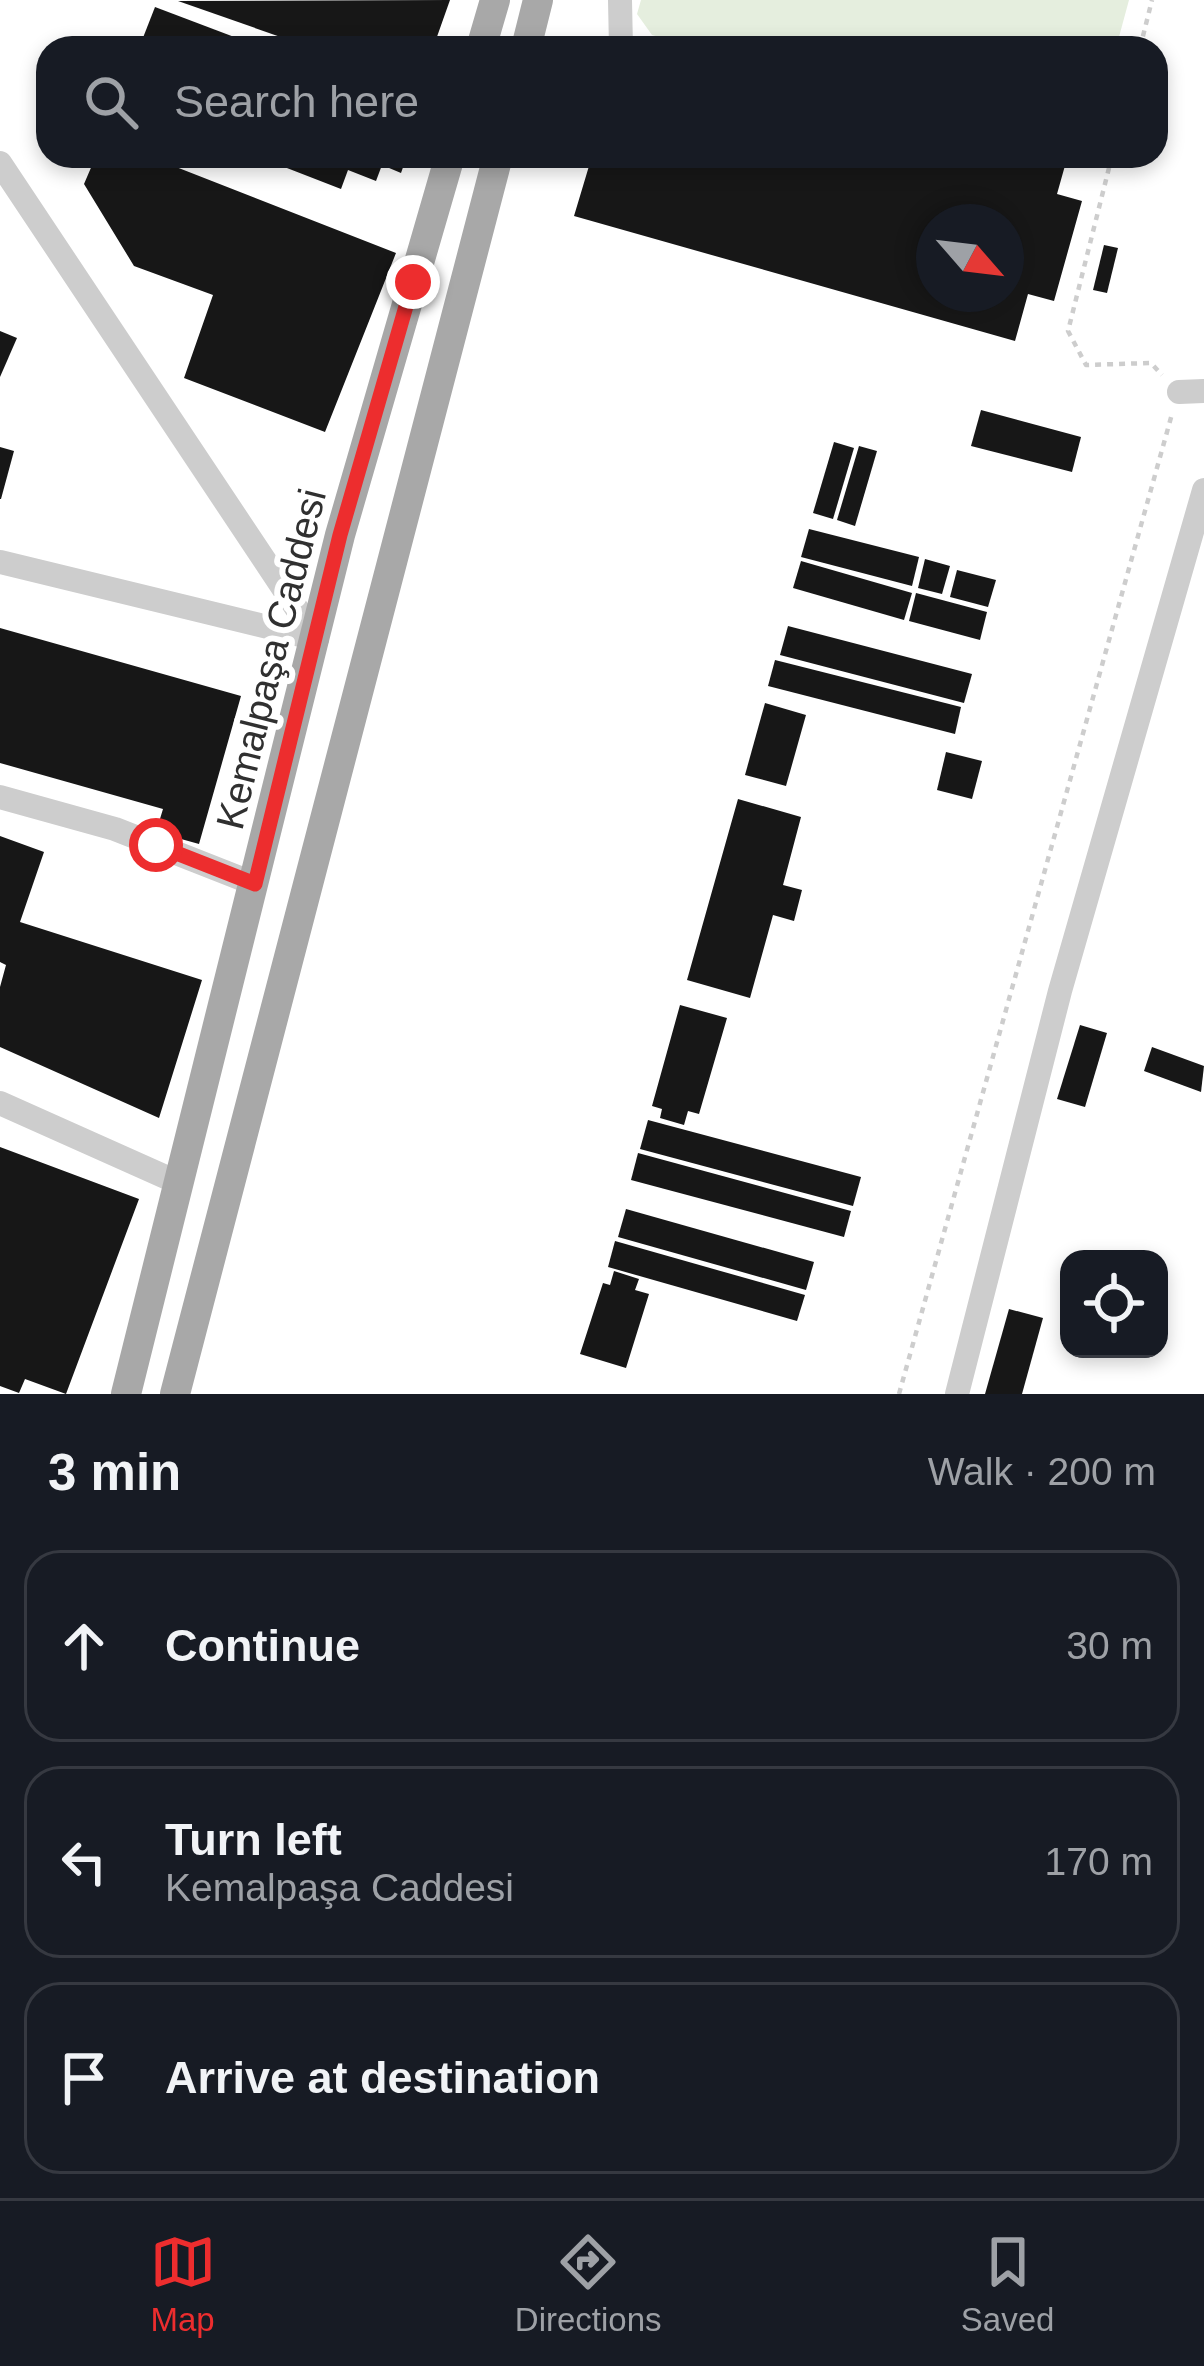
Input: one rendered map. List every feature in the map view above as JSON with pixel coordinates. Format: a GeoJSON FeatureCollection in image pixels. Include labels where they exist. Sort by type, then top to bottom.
{"type":"FeatureCollection","features":[{"type":"Feature","properties":{"kind":"main road"},"geometry":{"type":"LineString","coordinates":[[484,36],[495,0]]}},
{"type":"Feature","properties":{"kind":"main road"},"geometry":{"type":"LineString","coordinates":[[529,36],[538,0]]}},
{"type":"Feature","properties":{"kind":"main road","name":"Kemalpaşa Caddesi"},"geometry":{"type":"LineString","coordinates":[[126,1394],[340,535],[447,168]]}},
{"type":"Feature","properties":{"kind":"main road"},"geometry":{"type":"LineString","coordinates":[[175,1394],[495,168]]}},
{"type":"Feature","properties":{"kind":"street"},"geometry":{"type":"LineString","coordinates":[[620,0],[620,36]]}},
{"type":"Feature","properties":{"kind":"street"},"geometry":{"type":"LineString","coordinates":[[0,163],[317,639]]}},
{"type":"Feature","properties":{"kind":"street"},"geometry":{"type":"LineString","coordinates":[[956,1394],[1060,991],[1204,490]]}},
{"type":"Feature","properties":{"kind":"street"},"geometry":{"type":"LineString","coordinates":[[0,562],[317,639]]}},
{"type":"Feature","properties":{"kind":"street"},"geometry":{"type":"LineString","coordinates":[[0,797],[116,829],[255,884]]}},
{"type":"Feature","properties":{"kind":"street"},"geometry":{"type":"LineString","coordinates":[[0,1103],[179,1183]]}},
{"type":"Feature","properties":{"kind":"path"},"geometry":{"type":"LineString","coordinates":[[1143,36],[1152,0]]}},
{"type":"Feature","properties":{"kind":"path"},"geometry":{"type":"LineString","coordinates":[[898,1394],[1143,502],[1192,391],[1151,363],[1086,365],[1068,331],[1109,168]]}},
{"type":"Feature","properties":{"kind":"green space"},"geometry":{"type":"Polygon","coordinates":[[[641,0],[1129,0],[1119,36],[656,36],[637,14],[641,0]]]}},
{"type":"Feature","properties":{"kind":"building"},"geometry":{"type":"Polygon","coordinates":[[[450,0],[437,36],[278,36],[178,1],[450,0]]]}},
{"type":"Feature","properties":{"kind":"building"},"geometry":{"type":"Polygon","coordinates":[[[155,7],[231,36],[144,36],[155,7]]]}},
{"type":"Feature","properties":{"kind":"building"},"geometry":{"type":"Polygon","coordinates":[[[91,168],[179,168],[396,253],[325,432],[184,378],[213,295],[134,266],[84,184],[91,168]]]}},
{"type":"Feature","properties":{"kind":"building"},"geometry":{"type":"Polygon","coordinates":[[[287,168],[381,168],[376,181],[348,170],[341,189],[287,168]]]}},
{"type":"Feature","properties":{"kind":"building"},"geometry":{"type":"Polygon","coordinates":[[[588,168],[1064,168],[1057,194],[1082,201],[1054,301],[1028,294],[1024,308],[1024,204],[916,204],[916,312],[1023,312],[1015,341],[574,216],[588,168]]]}},
{"type":"Feature","properties":{"kind":"building"},"geometry":{"type":"Polygon","coordinates":[[[1104,245],[1118,248],[1107,293],[1093,290],[1104,245]]]}},
{"type":"Feature","properties":{"kind":"building"},"geometry":{"type":"Polygon","coordinates":[[[0,331],[17,338],[0,377],[0,331]]]}},
{"type":"Feature","properties":{"kind":"building"},"geometry":{"type":"Polygon","coordinates":[[[981,410],[1081,437],[1072,472],[971,446],[981,410]]]}},
{"type":"Feature","properties":{"kind":"building"},"geometry":{"type":"Polygon","coordinates":[[[834,442],[854,448],[833,519],[813,513],[834,442]]]}},
{"type":"Feature","properties":{"kind":"building"},"geometry":{"type":"Polygon","coordinates":[[[859,446],[877,451],[855,526],[837,520],[859,446]]]}},
{"type":"Feature","properties":{"kind":"building"},"geometry":{"type":"Polygon","coordinates":[[[0,447],[14,451],[1,499],[0,499],[0,447]]]}},
{"type":"Feature","properties":{"kind":"building"},"geometry":{"type":"Polygon","coordinates":[[[809,529],[919,557],[912,586],[801,557],[809,529]]]}},
{"type":"Feature","properties":{"kind":"building"},"geometry":{"type":"Polygon","coordinates":[[[925,559],[950,566],[942,594],[918,588],[925,559]]]}},
{"type":"Feature","properties":{"kind":"building"},"geometry":{"type":"Polygon","coordinates":[[[801,561],[912,593],[904,620],[793,588],[801,561]]]}},
{"type":"Feature","properties":{"kind":"building"},"geometry":{"type":"Polygon","coordinates":[[[957,570],[996,580],[988,607],[950,597],[957,570]]]}},
{"type":"Feature","properties":{"kind":"building"},"geometry":{"type":"Polygon","coordinates":[[[916,593],[987,612],[980,640],[909,621],[916,593]]]}},
{"type":"Feature","properties":{"kind":"building"},"geometry":{"type":"Polygon","coordinates":[[[788,626],[972,674],[964,703],[780,655],[788,626]]]}},
{"type":"Feature","properties":{"kind":"building"},"geometry":{"type":"Polygon","coordinates":[[[0,628],[241,696],[199,844],[156,832],[163,809],[0,763],[0,628]]]}},
{"type":"Feature","properties":{"kind":"building"},"geometry":{"type":"Polygon","coordinates":[[[775,660],[961,707],[955,734],[768,686],[775,660]]]}},
{"type":"Feature","properties":{"kind":"building"},"geometry":{"type":"Polygon","coordinates":[[[765,703],[806,715],[786,786],[745,775],[765,703]]]}},
{"type":"Feature","properties":{"kind":"building"},"geometry":{"type":"Polygon","coordinates":[[[946,752],[982,761],[972,799],[937,790],[946,752]]]}},
{"type":"Feature","properties":{"kind":"building"},"geometry":{"type":"Polygon","coordinates":[[[738,799],[801,817],[783,885],[802,890],[794,921],[773,915],[750,998],[687,980],[738,799]]]}},
{"type":"Feature","properties":{"kind":"building"},"geometry":{"type":"Polygon","coordinates":[[[0,836],[44,852],[20,922],[202,980],[159,1118],[0,1047],[0,987],[6,965],[0,962],[0,836]]]}},
{"type":"Feature","properties":{"kind":"building"},"geometry":{"type":"Polygon","coordinates":[[[680,1005],[727,1018],[699,1114],[688,1111],[684,1125],[660,1118],[662,1109],[652,1106],[680,1005]]]}},
{"type":"Feature","properties":{"kind":"building"},"geometry":{"type":"Polygon","coordinates":[[[1080,1025],[1107,1033],[1085,1107],[1057,1099],[1080,1025]]]}},
{"type":"Feature","properties":{"kind":"building"},"geometry":{"type":"Polygon","coordinates":[[[1152,1047],[1204,1066],[1201,1092],[1144,1071],[1152,1047]]]}},
{"type":"Feature","properties":{"kind":"building"},"geometry":{"type":"Polygon","coordinates":[[[648,1120],[861,1177],[853,1206],[640,1149],[648,1120]]]}},
{"type":"Feature","properties":{"kind":"building"},"geometry":{"type":"Polygon","coordinates":[[[0,1147],[139,1199],[66,1394],[25,1379],[19,1393],[0,1386],[0,1147]]]}},
{"type":"Feature","properties":{"kind":"building"},"geometry":{"type":"Polygon","coordinates":[[[638,1153],[851,1211],[844,1237],[631,1180],[638,1153]]]}},
{"type":"Feature","properties":{"kind":"building"},"geometry":{"type":"Polygon","coordinates":[[[626,1209],[814,1262],[806,1290],[618,1237],[626,1209]]]}},
{"type":"Feature","properties":{"kind":"building"},"geometry":{"type":"Polygon","coordinates":[[[615,1241],[805,1295],[797,1321],[608,1267],[615,1241]]]}},
{"type":"Feature","properties":{"kind":"building"},"geometry":{"type":"Polygon","coordinates":[[[614,1271],[639,1279],[635,1290],[649,1294],[626,1368],[580,1354],[603,1283],[610,1285],[614,1271]]]}},
{"type":"Feature","properties":{"kind":"building"},"geometry":{"type":"Polygon","coordinates":[[[1009,1309],[1043,1318],[1022,1394],[985,1394],[1009,1309]]]}},
{"type":"Feature","properties":{"kind":"route"},"geometry":{"type":"LineString","coordinates":[[156,845],[255,884],[340,535],[413,282]]}}]}
